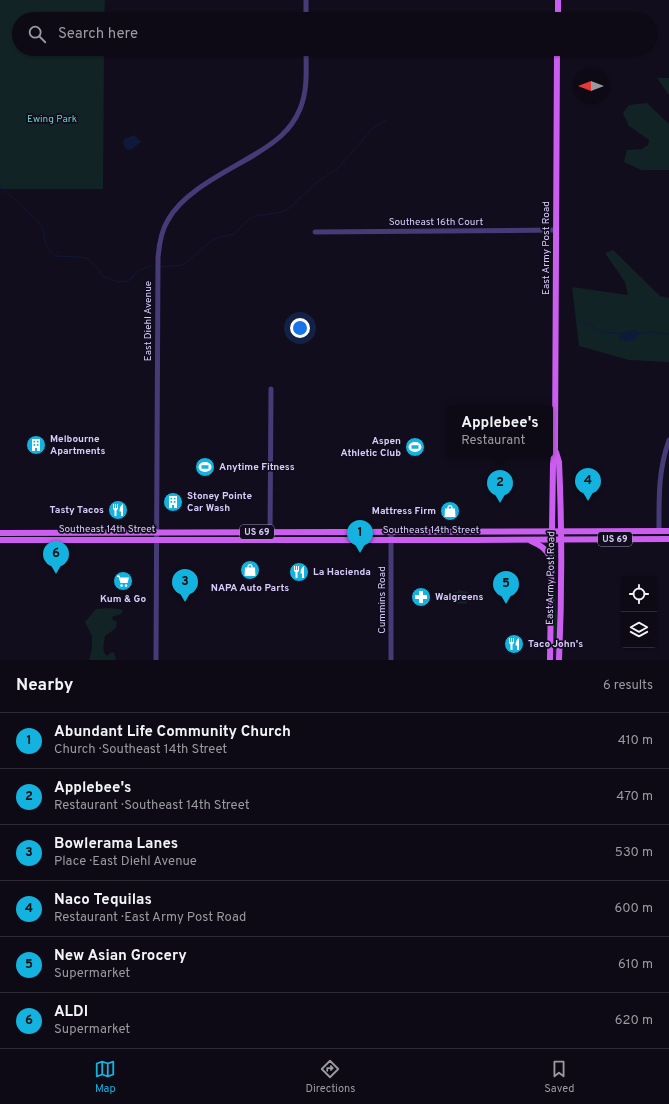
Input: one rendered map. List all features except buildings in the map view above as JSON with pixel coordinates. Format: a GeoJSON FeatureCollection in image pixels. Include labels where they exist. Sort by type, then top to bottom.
{"type":"FeatureCollection","features":[{"type":"Feature","properties":{"kind":"main road"},"geometry":{"type":"LineString","coordinates":[[558,0],[558,12]]}},
{"type":"Feature","properties":{"kind":"main road","name":"East Army Post Road"},"geometry":{"type":"LineString","coordinates":[[550,660],[552,464],[555,448],[558,56]]}},
{"type":"Feature","properties":{"kind":"main road","name":"East Army Post Road"},"geometry":{"type":"LineString","coordinates":[[555,448],[559,462],[561,531],[559,660]]}},
{"type":"Feature","properties":{"kind":"main road","name":"Southeast 14th Street"},"geometry":{"type":"LineString","coordinates":[[0,540],[270,532],[669,531]]}},
{"type":"Feature","properties":{"kind":"main road","name":"Southeast 14th Street"},"geometry":{"type":"LineString","coordinates":[[0,533],[270,540],[669,539]]}},
{"type":"Feature","properties":{"kind":"main road"},"geometry":{"type":"LineString","coordinates":[[526,539],[539,544],[546,550],[552,560]]}},
{"type":"Feature","properties":{"kind":"street"},"geometry":{"type":"LineString","coordinates":[[306,0],[306,12]]}},
{"type":"Feature","properties":{"kind":"street","name":"East Diehl Avenue"},"geometry":{"type":"LineString","coordinates":[[156,660],[158,258],[163,231],[171,214],[192,194],[205,184],[272,145],[289,128],[299,112],[304,96],[306,84],[306,56]]}},
{"type":"Feature","properties":{"kind":"street","name":"Southeast 16th Court"},"geometry":{"type":"LineString","coordinates":[[315,232],[556,230]]}},
{"type":"Feature","properties":{"kind":"street"},"geometry":{"type":"LineString","coordinates":[[270,540],[271,389]]}},
{"type":"Feature","properties":{"kind":"street"},"geometry":{"type":"LineString","coordinates":[[659,531],[660,469],[669,440]]}},
{"type":"Feature","properties":{"kind":"street","name":"Cummins Road"},"geometry":{"type":"LineString","coordinates":[[391,532],[391,660]]}},
{"type":"Feature","properties":{"kind":"green space","name":"Ewing Park"},"geometry":{"type":"Polygon","coordinates":[[[0,0],[105,0],[104,12],[12,12],[12,56],[104,56],[103,189],[0,189],[0,0]]]}},
{"type":"Feature","properties":{"kind":"green space"},"geometry":{"type":"Polygon","coordinates":[[[657,78],[669,78],[669,95],[657,78]]]}},
{"type":"Feature","properties":{"kind":"green space"},"geometry":{"type":"Polygon","coordinates":[[[647,103],[669,124],[669,170],[641,170],[624,162],[627,150],[642,149],[648,145],[649,140],[629,126],[623,113],[629,105],[647,103]]]}},
{"type":"Feature","properties":{"kind":"green space"},"geometry":{"type":"Polygon","coordinates":[[[613,250],[660,296],[669,298],[669,362],[629,360],[579,346],[572,287],[628,295],[625,282],[605,253],[613,250]]]}},
{"type":"Feature","properties":{"kind":"green space"},"geometry":{"type":"Polygon","coordinates":[[[554,589],[558,628],[556,660],[553,644],[554,589]]]}},
{"type":"Feature","properties":{"kind":"green space"},"geometry":{"type":"Polygon","coordinates":[[[458,590],[468,592],[466,604],[455,603],[454,592],[458,592],[458,590]]]}},
{"type":"Feature","properties":{"kind":"green space"},"geometry":{"type":"Polygon","coordinates":[[[96,609],[120,609],[123,611],[121,614],[112,617],[113,620],[117,622],[116,628],[105,636],[103,650],[107,656],[114,652],[116,660],[89,660],[92,649],[92,636],[85,622],[96,609]]]}},
{"type":"Feature","properties":{"kind":"water"},"geometry":{"type":"Polygon","coordinates":[[[134,135],[141,142],[132,149],[127,150],[123,144],[124,139],[134,135]]]}},
{"type":"Feature","properties":{"kind":"water"},"geometry":{"type":"Polygon","coordinates":[[[635,330],[640,333],[634,340],[625,341],[619,339],[620,333],[635,330]]]}},
{"type":"Feature","properties":{"kind":"waterway"},"geometry":{"type":"LineString","coordinates":[[161,267],[183,265],[214,239],[234,234],[248,220],[256,216],[282,212],[288,209],[315,184],[337,169],[375,126],[387,120]]}},
{"type":"Feature","properties":{"kind":"waterway"},"geometry":{"type":"LineString","coordinates":[[0,186],[39,222],[42,227],[47,247],[55,256],[87,258],[103,276],[118,282],[128,281],[139,270],[152,266]]}},
{"type":"Feature","properties":{"kind":"waterway"},"geometry":{"type":"LineString","coordinates":[[578,320],[603,332],[620,333]]}},
{"type":"Feature","properties":{"kind":"waterway"},"geometry":{"type":"LineString","coordinates":[[639,333],[649,332],[669,334]]}},
{"type":"Feature","properties":{"kind":"place","name":"Melbourne Apartments"},"geometry":{"type":"Point","coordinates":[36,445]}},
{"type":"Feature","properties":{"kind":"place","name":"Aspen Athletic Club"},"geometry":{"type":"Point","coordinates":[415,447]}},
{"type":"Feature","properties":{"kind":"place","name":"Anytime Fitness"},"geometry":{"type":"Point","coordinates":[205,467]}},
{"type":"Feature","properties":{"kind":"place","name":"Naco Tequilas"},"geometry":{"type":"Point","coordinates":[588,501]}},
{"type":"Feature","properties":{"kind":"place","name":"Stoney Pointe Car Wash"},"geometry":{"type":"Point","coordinates":[173,502]}},
{"type":"Feature","properties":{"kind":"place","name":"Applebee's"},"geometry":{"type":"Point","coordinates":[500,503]}},
{"type":"Feature","properties":{"kind":"place","name":"Tasty Tacos"},"geometry":{"type":"Point","coordinates":[118,510]}},
{"type":"Feature","properties":{"kind":"place","name":"Mattress Firm"},"geometry":{"type":"Point","coordinates":[450,511]}},
{"type":"Feature","properties":{"kind":"place","name":"Abundant Life Community Church"},"geometry":{"type":"Point","coordinates":[360,553]}},
{"type":"Feature","properties":{"kind":"place","name":"NAPA Auto Parts"},"geometry":{"type":"Point","coordinates":[250,570]}},
{"type":"Feature","properties":{"kind":"place","name":"La Hacienda"},"geometry":{"type":"Point","coordinates":[299,572]}},
{"type":"Feature","properties":{"kind":"place","name":"ALDI"},"geometry":{"type":"Point","coordinates":[56,574]}},
{"type":"Feature","properties":{"kind":"place","name":"Kum & Go"},"geometry":{"type":"Point","coordinates":[123,581]}},
{"type":"Feature","properties":{"kind":"place","name":"Walgreens"},"geometry":{"type":"Point","coordinates":[421,597]}},
{"type":"Feature","properties":{"kind":"place","name":"Bowlerama Lanes"},"geometry":{"type":"Point","coordinates":[185,602]}},
{"type":"Feature","properties":{"kind":"place","name":"New Asian Grocery"},"geometry":{"type":"Point","coordinates":[506,604]}},
{"type":"Feature","properties":{"kind":"place","name":"Taco John's"},"geometry":{"type":"Point","coordinates":[514,644]}}]}
